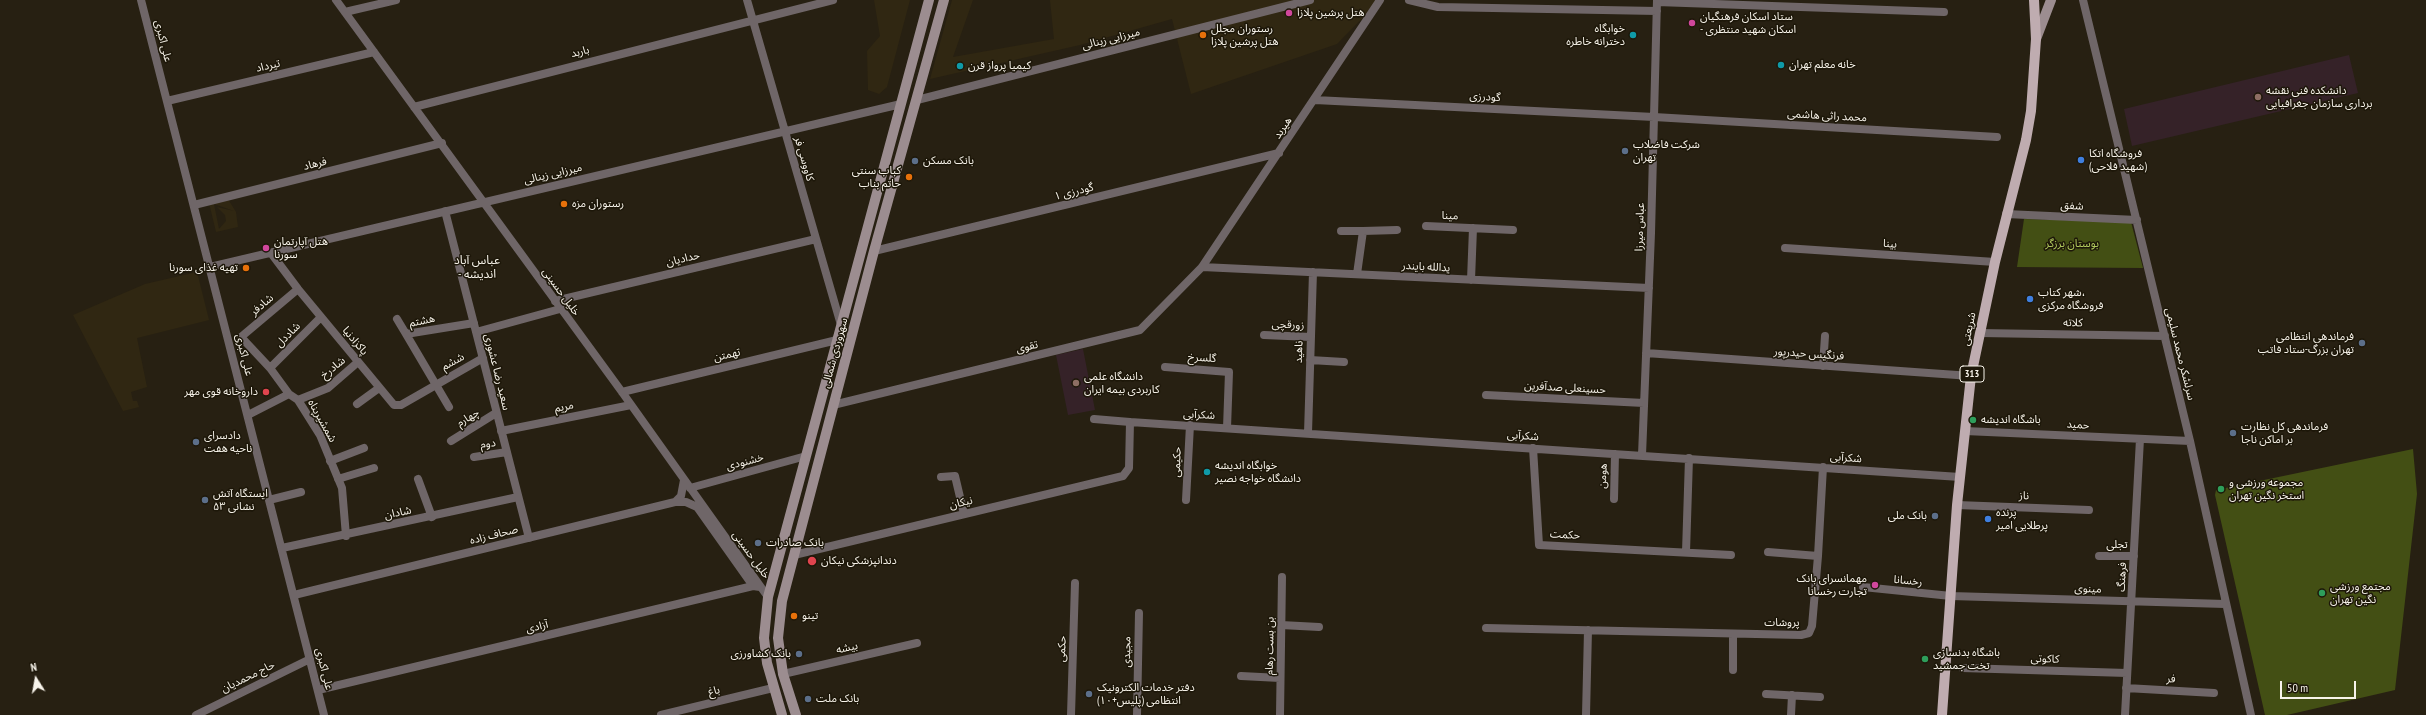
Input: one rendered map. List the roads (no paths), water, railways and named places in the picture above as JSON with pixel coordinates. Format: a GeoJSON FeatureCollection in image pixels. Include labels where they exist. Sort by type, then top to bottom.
{"type":"FeatureCollection","features":[{"type":"Feature","properties":{"kind":"main road","name":"سهروردی شمالی"},"geometry":{"type":"LineString","coordinates":[[782,715],[773,688],[764,638],[768,597],[929,0]]}},
{"type":"Feature","properties":{"kind":"main road","name":"سهروردی شمالی"},"geometry":{"type":"LineString","coordinates":[[796,715],[783,674],[778,638],[779,618],[794,555],[874,251],[944,0]]}},
{"type":"Feature","properties":{"kind":"main road","name":"شریعتی"},"geometry":{"type":"LineString","coordinates":[[1942,715],[1957,505],[1971,376],[1995,262],[2026,140],[2031,111],[2036,39],[2034,0]]}},
{"type":"Feature","properties":{"kind":"main road"},"geometry":{"type":"LineString","coordinates":[[2036,39],[2051,0]]}},
{"type":"Feature","properties":{"kind":"main road"},"geometry":{"type":"LineString","coordinates":[[900,104],[917,100]]}},
{"type":"Feature","properties":{"kind":"street","name":"علی‌ اکبری"},"geometry":{"type":"LineString","coordinates":[[141,0],[324,715]]}},
{"type":"Feature","properties":{"kind":"street","name":"خلیل حسینی"},"geometry":{"type":"LineString","coordinates":[[336,0],[442,143],[482,202],[622,392],[690,488],[757,587],[768,597]]}},
{"type":"Feature","properties":{"kind":"street"},"geometry":{"type":"LineString","coordinates":[[345,12],[396,0]]}},
{"type":"Feature","properties":{"kind":"street","name":"کاووسی فر"},"geometry":{"type":"LineString","coordinates":[[747,0],[841,325]]}},
{"type":"Feature","properties":{"kind":"street","name":"باربد"},"geometry":{"type":"LineString","coordinates":[[414,107],[753,19],[834,0]]}},
{"type":"Feature","properties":{"kind":"street","name":"میرزایی زینالی"},"geometry":{"type":"LineString","coordinates":[[917,100],[1310,0]]}},
{"type":"Feature","properties":{"kind":"street","name":"هیربد"},"geometry":{"type":"LineString","coordinates":[[1202,267],[1315,100],[1380,0]]}},
{"type":"Feature","properties":{"kind":"street"},"geometry":{"type":"LineString","coordinates":[[1409,0],[1438,7],[1657,11]]}},
{"type":"Feature","properties":{"kind":"street","name":"سرلشکر محمد سلیمی"},"geometry":{"type":"LineString","coordinates":[[2083,0],[2190,441],[2225,604],[2251,715]]}},
{"type":"Feature","properties":{"kind":"street"},"geometry":{"type":"LineString","coordinates":[[1657,1],[1944,12]]}},
{"type":"Feature","properties":{"kind":"street","name":"عباس میرزا"},"geometry":{"type":"LineString","coordinates":[[1642,455],[1649,288],[1657,1]]}},
{"type":"Feature","properties":{"kind":"street","name":"تیرداد"},"geometry":{"type":"LineString","coordinates":[[167,101],[374,52]]}},
{"type":"Feature","properties":{"kind":"street","name":"گودرزی"},"geometry":{"type":"LineString","coordinates":[[1315,100],[1654,116]]}},
{"type":"Feature","properties":{"kind":"street","name":"میرزایی زینالی"},"geometry":{"type":"LineString","coordinates":[[210,267],[900,104]]}},
{"type":"Feature","properties":{"kind":"street","name":"محمد راثی هاشمی"},"geometry":{"type":"LineString","coordinates":[[1654,116],[1997,137]]}},
{"type":"Feature","properties":{"kind":"street","name":"فرهاد"},"geometry":{"type":"LineString","coordinates":[[194,205],[442,143]]}},
{"type":"Feature","properties":{"kind":"street","name":"گودرزی ۱"},"geometry":{"type":"LineString","coordinates":[[874,251],[1279,153]]}},
{"type":"Feature","properties":{"kind":"street","name":"سعید رضا عشوری"},"geometry":{"type":"LineString","coordinates":[[445,211],[529,538]]}},
{"type":"Feature","properties":{"kind":"street","name":"شفق"},"geometry":{"type":"LineString","coordinates":[[2006,214],[2137,220]]}},
{"type":"Feature","properties":{"kind":"street","name":"مینا"},"geometry":{"type":"LineString","coordinates":[[1426,226],[1513,230]]}},
{"type":"Feature","properties":{"kind":"street","name":"مینا"},"geometry":{"type":"LineString","coordinates":[[1471,280],[1473,228]]}},
{"type":"Feature","properties":{"kind":"street"},"geometry":{"type":"LineString","coordinates":[[1341,231],[1397,230]]}},
{"type":"Feature","properties":{"kind":"street"},"geometry":{"type":"LineString","coordinates":[[1357,274],[1363,231]]}},
{"type":"Feature","properties":{"kind":"street","name":"حدادیان"},"geometry":{"type":"LineString","coordinates":[[555,301],[816,239]]}},
{"type":"Feature","properties":{"kind":"street","name":"بینا"},"geometry":{"type":"LineString","coordinates":[[1785,248],[1995,262]]}},
{"type":"Feature","properties":{"kind":"street","name":"پاکزادنیا"},"geometry":{"type":"LineString","coordinates":[[271,253],[298,289],[379,388],[397,406],[435,385]]}},
{"type":"Feature","properties":{"kind":"street","name":"یدالله بایندر"},"geometry":{"type":"LineString","coordinates":[[1202,267],[1649,288]]}},
{"type":"Feature","properties":{"kind":"street","name":"تقوی"},"geometry":{"type":"LineString","coordinates":[[833,405],[1140,330],[1202,267]]}},
{"type":"Feature","properties":{"kind":"street","name":"ناهید"},"geometry":{"type":"LineString","coordinates":[[1308,433],[1313,272]]}},
{"type":"Feature","properties":{"kind":"street","name":"شادفر"},"geometry":{"type":"LineString","coordinates":[[241,337],[298,289]]}},
{"type":"Feature","properties":{"kind":"street"},"geometry":{"type":"LineString","coordinates":[[476,332],[560,309]]}},
{"type":"Feature","properties":{"kind":"street","name":"شاددل"},"geometry":{"type":"LineString","coordinates":[[270,368],[321,317]]}},
{"type":"Feature","properties":{"kind":"street"},"geometry":{"type":"LineString","coordinates":[[397,319],[406,334]]}},
{"type":"Feature","properties":{"kind":"street","name":"هشتم"},"geometry":{"type":"LineString","coordinates":[[448,406],[406,334],[474,323]]}},
{"type":"Feature","properties":{"kind":"street","name":"کلاته"},"geometry":{"type":"LineString","coordinates":[[1980,333],[2164,336]]}},
{"type":"Feature","properties":{"kind":"street","name":"زورقچی"},"geometry":{"type":"LineString","coordinates":[[1264,335],[1311,337]]}},
{"type":"Feature","properties":{"kind":"street"},"geometry":{"type":"LineString","coordinates":[[1822,366],[1825,336]]}},
{"type":"Feature","properties":{"kind":"street","name":"شمشیرپناه"},"geometry":{"type":"LineString","coordinates":[[241,337],[270,368],[289,394],[298,400],[320,435],[342,488],[346,536]]}},
{"type":"Feature","properties":{"kind":"street","name":"تهمتن"},"geometry":{"type":"LineString","coordinates":[[622,392],[837,340]]}},
{"type":"Feature","properties":{"kind":"street","name":"فرنگیس حیدرپور"},"geometry":{"type":"LineString","coordinates":[[1646,353],[1971,376]]}},
{"type":"Feature","properties":{"kind":"street","name":"ششم"},"geometry":{"type":"LineString","coordinates":[[435,385],[483,358]]}},
{"type":"Feature","properties":{"kind":"street"},"geometry":{"type":"LineString","coordinates":[[1310,360],[1344,362]]}},
{"type":"Feature","properties":{"kind":"street","name":"شادرخ"},"geometry":{"type":"LineString","coordinates":[[298,400],[328,388],[358,362]]}},
{"type":"Feature","properties":{"kind":"street","name":"گلسرخ"},"geometry":{"type":"LineString","coordinates":[[1165,367],[1230,372],[1227,428]]}},
{"type":"Feature","properties":{"kind":"street"},"geometry":{"type":"LineString","coordinates":[[357,404],[379,388]]}},
{"type":"Feature","properties":{"kind":"street"},"geometry":{"type":"LineString","coordinates":[[248,415],[289,394]]}},
{"type":"Feature","properties":{"kind":"street","name":"حسینعلی صدآفرین"},"geometry":{"type":"LineString","coordinates":[[1486,395],[1644,403]]}},
{"type":"Feature","properties":{"kind":"street","name":"مریم"},"geometry":{"type":"LineString","coordinates":[[501,431],[631,405]]}},
{"type":"Feature","properties":{"kind":"street","name":"چهارم"},"geometry":{"type":"LineString","coordinates":[[451,441],[496,413]]}},
{"type":"Feature","properties":{"kind":"street","name":"شکرآبی"},"geometry":{"type":"LineString","coordinates":[[1094,419],[1960,477]]}},
{"type":"Feature","properties":{"kind":"street","name":"نیکان"},"geometry":{"type":"LineString","coordinates":[[794,555],[1119,478],[1127,473],[1129,468],[1130,422]]}},
{"type":"Feature","properties":{"kind":"street","name":"حکیمی"},"geometry":{"type":"LineString","coordinates":[[1186,500],[1190,425]]}},
{"type":"Feature","properties":{"kind":"street","name":"حمید"},"geometry":{"type":"LineString","coordinates":[[1965,431],[2190,441]]}},
{"type":"Feature","properties":{"kind":"street","name":"فرهنگ"},"geometry":{"type":"LineString","coordinates":[[2125,715],[2140,439]]}},
{"type":"Feature","properties":{"kind":"street"},"geometry":{"type":"LineString","coordinates":[[330,461],[364,448]]}},
{"type":"Feature","properties":{"kind":"street","name":"حکمت"},"geometry":{"type":"LineString","coordinates":[[1533,448],[1539,545],[1732,555]]}},
{"type":"Feature","properties":{"kind":"street","name":"دوم"},"geometry":{"type":"LineString","coordinates":[[474,457],[507,452]]}},
{"type":"Feature","properties":{"kind":"street","name":"هومن"},"geometry":{"type":"LineString","coordinates":[[1614,499],[1615,454]]}},
{"type":"Feature","properties":{"kind":"street","name":"خشنودی"},"geometry":{"type":"LineString","coordinates":[[690,488],[806,456]]}},
{"type":"Feature","properties":{"kind":"street"},"geometry":{"type":"LineString","coordinates":[[1686,552],[1689,458]]}},
{"type":"Feature","properties":{"kind":"street","name":"پروشات"},"geometry":{"type":"LineString","coordinates":[[1486,628],[1733,634],[1801,635],[1809,633],[1812,626],[1818,556],[1823,467]]}},
{"type":"Feature","properties":{"kind":"street"},"geometry":{"type":"LineString","coordinates":[[338,479],[374,468]]}},
{"type":"Feature","properties":{"kind":"street"},"geometry":{"type":"LineString","coordinates":[[941,478],[956,476],[964,514]]}},
{"type":"Feature","properties":{"kind":"street"},"geometry":{"type":"LineString","coordinates":[[418,479],[432,517]]}},
{"type":"Feature","properties":{"kind":"street"},"geometry":{"type":"LineString","coordinates":[[675,502],[681,496],[684,480]]}},
{"type":"Feature","properties":{"kind":"street"},"geometry":{"type":"LineString","coordinates":[[269,500],[301,492]]}},
{"type":"Feature","properties":{"kind":"street","name":"شادان"},"geometry":{"type":"LineString","coordinates":[[282,548],[346,536],[518,497]]}},
{"type":"Feature","properties":{"kind":"street"},"geometry":{"type":"LineString","coordinates":[[675,502],[686,502],[697,507],[757,587]]}},
{"type":"Feature","properties":{"kind":"street","name":"صحاف زاده"},"geometry":{"type":"LineString","coordinates":[[294,596],[675,502]]}},
{"type":"Feature","properties":{"kind":"street","name":"ناز"},"geometry":{"type":"LineString","coordinates":[[1957,505],[2089,510]]}},
{"type":"Feature","properties":{"kind":"street"},"geometry":{"type":"LineString","coordinates":[[1768,552],[1818,556]]}},
{"type":"Feature","properties":{"kind":"street","name":"تجلی"},"geometry":{"type":"LineString","coordinates":[[2099,556],[2134,556]]}},
{"type":"Feature","properties":{"kind":"street","name":"بن بست رهام"},"geometry":{"type":"LineString","coordinates":[[1280,715],[1282,577]]}},
{"type":"Feature","properties":{"kind":"street","name":"حکمی"},"geometry":{"type":"LineString","coordinates":[[1071,715],[1075,583]]}},
{"type":"Feature","properties":{"kind":"street","name":"آزادی"},"geometry":{"type":"LineString","coordinates":[[318,690],[757,587]]}},
{"type":"Feature","properties":{"kind":"street","name":"رخسانا"},"geometry":{"type":"LineString","coordinates":[[1863,587],[1951,596]]}},
{"type":"Feature","properties":{"kind":"street","name":"مینوی"},"geometry":{"type":"LineString","coordinates":[[1951,596],[2225,604]]}},
{"type":"Feature","properties":{"kind":"street","name":"مجیدی"},"geometry":{"type":"LineString","coordinates":[[1137,715],[1139,613]]}},
{"type":"Feature","properties":{"kind":"street"},"geometry":{"type":"LineString","coordinates":[[1281,626],[1319,627]]}},
{"type":"Feature","properties":{"kind":"street"},"geometry":{"type":"LineString","coordinates":[[1586,715],[1588,630]]}},
{"type":"Feature","properties":{"kind":"street"},"geometry":{"type":"LineString","coordinates":[[1733,634],[1733,670]]}},
{"type":"Feature","properties":{"kind":"street","name":"بیشه"},"geometry":{"type":"LineString","coordinates":[[783,674],[917,642]]}},
{"type":"Feature","properties":{"kind":"street","name":"حاج محمدیان"},"geometry":{"type":"LineString","coordinates":[[196,715],[310,659]]}},
{"type":"Feature","properties":{"kind":"street","name":"کاکوتی"},"geometry":{"type":"LineString","coordinates":[[1962,668],[2127,673]]}},
{"type":"Feature","properties":{"kind":"street"},"geometry":{"type":"LineString","coordinates":[[1241,676],[1280,678]]}},
{"type":"Feature","properties":{"kind":"street","name":"باغ"},"geometry":{"type":"LineString","coordinates":[[660,715],[773,688]]}},
{"type":"Feature","properties":{"kind":"street","name":"فر"},"geometry":{"type":"LineString","coordinates":[[2126,688],[2214,693]]}},
{"type":"Feature","properties":{"kind":"street"},"geometry":{"type":"LineString","coordinates":[[1766,694],[1820,696]]}},
{"type":"Feature","properties":{"kind":"street"},"geometry":{"type":"LineString","coordinates":[[1791,715],[1792,695]]}},
{"type":"Feature","properties":{"kind":"place","name":"هتل پرشین پلازا"},"geometry":{"type":"Point","coordinates":[1289,13]}},
{"type":"Feature","properties":{"kind":"place","name":"ستاد اسکان فرهنگیان - اسکان شهید منتظری"},"geometry":{"type":"Point","coordinates":[1692,23]}},
{"type":"Feature","properties":{"kind":"place","name":"رستوران مجلل هتل پرشین پلازا"},"geometry":{"type":"Point","coordinates":[1203,35]}},
{"type":"Feature","properties":{"kind":"place","name":"خوابگاه دخترانه خاطره"},"geometry":{"type":"Point","coordinates":[1633,35]}},
{"type":"Feature","properties":{"kind":"place","name":"خانه معلم تهران"},"geometry":{"type":"Point","coordinates":[1781,65]}},
{"type":"Feature","properties":{"kind":"place","name":"کیمیا پرواز قرن"},"geometry":{"type":"Point","coordinates":[960,66]}},
{"type":"Feature","properties":{"kind":"place","name":"دانشکده فنی نقشه برداری سازمان جغرافیایی"},"geometry":{"type":"Point","coordinates":[2258,97]}},
{"type":"Feature","properties":{"kind":"place","name":"شرکت فاضلاب تهران"},"geometry":{"type":"Point","coordinates":[1625,151]}},
{"type":"Feature","properties":{"kind":"place","name":"فروشگاه اتکا (شهید فلاحی)"},"geometry":{"type":"Point","coordinates":[2081,160]}},
{"type":"Feature","properties":{"kind":"place","name":"بانک مسکن"},"geometry":{"type":"Point","coordinates":[915,161]}},
{"type":"Feature","properties":{"kind":"place","name":"کباب سنتی حاتم بناب"},"geometry":{"type":"Point","coordinates":[909,177]}},
{"type":"Feature","properties":{"kind":"place","name":"رستوران مزه"},"geometry":{"type":"Point","coordinates":[564,204]}},
{"type":"Feature","properties":{"kind":"place","name":"هتل آپارتمان سورنا"},"geometry":{"type":"Point","coordinates":[266,248]}},
{"type":"Feature","properties":{"kind":"place","name":"تهیه غذای سورنا"},"geometry":{"type":"Point","coordinates":[246,268]}},
{"type":"Feature","properties":{"kind":"place","name":"شهر کتاب، فروشگاه مرکزی"},"geometry":{"type":"Point","coordinates":[2030,299]}},
{"type":"Feature","properties":{"kind":"place","name":"فرماندهی انتظامی تهران بزرگ-ستاد فاتب"},"geometry":{"type":"Point","coordinates":[2362,343]}},
{"type":"Feature","properties":{"kind":"place","name":"دانشگاه علمی کاربردی بیمه ایران"},"geometry":{"type":"Point","coordinates":[1076,383]}},
{"type":"Feature","properties":{"kind":"place","name":"داروخانه قوی مهر"},"geometry":{"type":"Point","coordinates":[266,392]}},
{"type":"Feature","properties":{"kind":"place","name":"باشگاه اندیشه"},"geometry":{"type":"Point","coordinates":[1973,420]}},
{"type":"Feature","properties":{"kind":"place","name":"فرماندهی کل نظارت بر اماکن ناجا"},"geometry":{"type":"Point","coordinates":[2233,433]}},
{"type":"Feature","properties":{"kind":"place","name":"دادسرای ناحیه هفت"},"geometry":{"type":"Point","coordinates":[196,442]}},
{"type":"Feature","properties":{"kind":"place","name":"خوابگاه اندیشه دانشگاه خواجه نصیر"},"geometry":{"type":"Point","coordinates":[1207,472]}},
{"type":"Feature","properties":{"kind":"place","name":"مجموعه ورزشی و استخر نگین تهران"},"geometry":{"type":"Point","coordinates":[2221,489]}},
{"type":"Feature","properties":{"kind":"place","name":"ایستگاه آتش نشانی ۵۳"},"geometry":{"type":"Point","coordinates":[205,500]}},
{"type":"Feature","properties":{"kind":"place","name":"بانک ملی"},"geometry":{"type":"Point","coordinates":[1935,516]}},
{"type":"Feature","properties":{"kind":"place","name":"پرنده پرطلایی امیر"},"geometry":{"type":"Point","coordinates":[1988,519]}},
{"type":"Feature","properties":{"kind":"place","name":"بانک صادرات"},"geometry":{"type":"Point","coordinates":[758,543]}},
{"type":"Feature","properties":{"kind":"place","name":"دندانپزشکی نیکان"},"geometry":{"type":"Point","coordinates":[812,561]}},
{"type":"Feature","properties":{"kind":"place","name":"مهمانسرای بانک تجارت رخسانا"},"geometry":{"type":"Point","coordinates":[1875,585]}},
{"type":"Feature","properties":{"kind":"place","name":"مجتمع ورزشی نگین تهران"},"geometry":{"type":"Point","coordinates":[2322,593]}},
{"type":"Feature","properties":{"kind":"place","name":"تینو"},"geometry":{"type":"Point","coordinates":[794,616]}},
{"type":"Feature","properties":{"kind":"place","name":"بانک کشاورزی"},"geometry":{"type":"Point","coordinates":[799,654]}},
{"type":"Feature","properties":{"kind":"place","name":"باشگاه بدنسازى تخت جمشيد"},"geometry":{"type":"Point","coordinates":[1925,659]}},
{"type":"Feature","properties":{"kind":"place","name":"دفتر خدمات الکترونیک انتظامی (پلیس+۱۰)"},"geometry":{"type":"Point","coordinates":[1089,694]}},
{"type":"Feature","properties":{"kind":"place","name":"بانک ملت"},"geometry":{"type":"Point","coordinates":[808,699]}},
{"type":"Feature","properties":{"kind":"district","name":"عباس آباد - اندیشه"},"geometry":{"type":"Point","coordinates":[477,268]}},
{"type":"Feature","properties":{"kind":"park label","name":"بوستان برزگر"},"geometry":{"type":"Point","coordinates":[2072,244]}}]}
